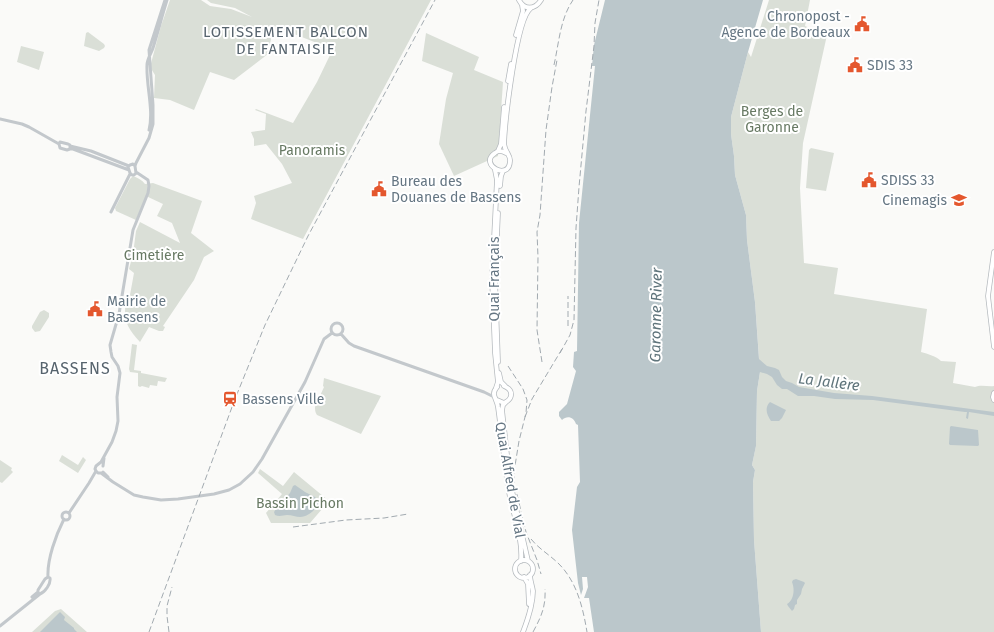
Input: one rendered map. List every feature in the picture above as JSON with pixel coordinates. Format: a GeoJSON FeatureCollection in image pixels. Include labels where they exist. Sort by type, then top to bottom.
{"type":"FeatureCollection","features":[{"type":"Feature","properties":{"kind":"main road"},"geometry":{"type":"LineString","coordinates":[[519,0],[523,11],[517,31],[508,80],[501,144],[498,151],[493,154],[490,159],[491,165],[495,170],[503,171],[508,168],[510,163],[510,158],[504,149],[504,142],[509,89],[520,32],[527,10],[537,5],[540,0]]}},
{"type":"Feature","properties":{"kind":"main road"},"geometry":{"type":"LineString","coordinates":[[522,5],[531,8]]}},
{"type":"Feature","properties":{"kind":"main road"},"geometry":{"type":"LineString","coordinates":[[498,151],[506,153]]}},
{"type":"Feature","properties":{"kind":"main road","name":"Quai Français"},"geometry":{"type":"LineString","coordinates":[[495,170],[497,180],[492,278],[495,353],[498,382],[495,390]]}},
{"type":"Feature","properties":{"kind":"main road","name":"Quai Français"},"geometry":{"type":"LineString","coordinates":[[503,171],[500,176],[495,279],[498,368],[501,382],[505,386]]}},
{"type":"Feature","properties":{"kind":"main road"},"geometry":{"type":"LineString","coordinates":[[994,252],[988,296],[994,347]]}},
{"type":"Feature","properties":{"kind":"main road"},"geometry":{"type":"LineString","coordinates":[[500,386],[505,386],[509,389],[511,394],[510,399],[501,403],[496,399],[495,390],[500,386]]}},
{"type":"Feature","properties":{"kind":"main road"},"geometry":{"type":"LineString","coordinates":[[994,393],[994,400]]}},
{"type":"Feature","properties":{"kind":"main road","name":"Quai Alfred de Vial"},"geometry":{"type":"LineString","coordinates":[[496,399],[508,484],[521,547],[520,561]]}},
{"type":"Feature","properties":{"kind":"main road","name":"Quai Alfred de Vial"},"geometry":{"type":"LineString","coordinates":[[506,402],[502,410],[508,468],[528,561]]}},
{"type":"Feature","properties":{"kind":"main road"},"geometry":{"type":"LineString","coordinates":[[523,632],[530,612],[532,589],[530,575],[532,567],[530,562],[523,560],[516,565],[516,571],[520,576],[524,577],[528,584],[529,602],[527,620]]}},
{"type":"Feature","properties":{"kind":"main road"},"geometry":{"type":"LineString","coordinates":[[524,577],[530,575]]}},
{"type":"Feature","properties":{"kind":"street"},"geometry":{"type":"LineString","coordinates":[[111,212],[130,174],[131,166],[149,138],[153,124],[149,56],[166,0]]}},
{"type":"Feature","properties":{"kind":"street"},"geometry":{"type":"LineString","coordinates":[[0,120],[22,124],[29,127],[59,144],[60,148],[62,149],[67,150],[70,147]]}},
{"type":"Feature","properties":{"kind":"street"},"geometry":{"type":"LineString","coordinates":[[59,144],[62,142],[68,144],[73,149],[131,166],[135,173]]}},
{"type":"Feature","properties":{"kind":"street"},"geometry":{"type":"LineString","coordinates":[[64,519],[68,520],[70,518],[69,513],[96,471],[95,467],[106,454],[116,431],[118,421],[117,397],[120,373],[112,356],[110,345],[119,314],[134,230],[148,193],[149,186],[146,178],[135,173],[130,174]]}},
{"type":"Feature","properties":{"kind":"street"},"geometry":{"type":"LineString","coordinates":[[332,333],[331,327],[333,324],[337,323],[341,324],[343,327],[341,334]]}},
{"type":"Feature","properties":{"kind":"street"},"geometry":{"type":"LineString","coordinates":[[332,333],[335,335],[341,334]]}},
{"type":"Feature","properties":{"kind":"street"},"geometry":{"type":"LineString","coordinates":[[96,471],[98,473],[102,472],[116,485],[134,495],[152,499],[165,500],[214,494],[229,490],[240,484],[253,472],[262,459],[305,382],[324,339],[332,333]]}},
{"type":"Feature","properties":{"kind":"street"},"geometry":{"type":"LineString","coordinates":[[341,334],[349,343],[359,348],[484,392],[496,399]]}},
{"type":"Feature","properties":{"kind":"street"},"geometry":{"type":"LineString","coordinates":[[484,392],[495,390]]}},
{"type":"Feature","properties":{"kind":"street"},"geometry":{"type":"LineString","coordinates":[[89,483],[96,475],[102,472],[106,454]]}},
{"type":"Feature","properties":{"kind":"street"},"geometry":{"type":"LineString","coordinates":[[99,464],[103,466]]}},
{"type":"Feature","properties":{"kind":"street"},"geometry":{"type":"LineString","coordinates":[[0,625],[34,596],[39,593],[44,593],[50,581],[50,578],[48,577],[48,570],[56,536],[64,519],[62,516],[63,513],[69,513]]}},
{"type":"Feature","properties":{"kind":"street"},"geometry":{"type":"LineString","coordinates":[[39,593],[45,579],[48,577]]}},
{"type":"Feature","properties":{"kind":"green space","name":"Panoramis"},"geometry":{"type":"Polygon","coordinates":[[[170,0],[201,0],[210,6],[231,9],[252,17],[235,8],[211,3],[207,0],[431,0],[303,239],[251,219],[256,203],[254,196],[292,183],[282,164],[266,144],[254,146],[254,139],[251,132],[265,130],[266,114],[255,110],[256,109],[293,123],[317,82],[331,53],[320,49],[322,45],[284,30],[272,34],[268,54],[234,80],[210,72],[194,110],[170,100],[154,98],[155,75],[150,67],[170,0]]]}},
{"type":"Feature","properties":{"kind":"green space","name":"Berges de Garonne"},"geometry":{"type":"Polygon","coordinates":[[[769,0],[810,0],[805,26],[827,35],[803,143],[800,188],[804,263],[838,268],[834,294],[927,309],[921,352],[934,356],[941,361],[956,362],[953,383],[975,387],[994,386],[994,632],[761,632],[754,540],[753,482],[755,470],[752,465],[756,446],[757,391],[760,372],[755,302],[747,240],[746,215],[735,175],[731,117],[748,52],[751,57],[769,0]]]}},
{"type":"Feature","properties":{"kind":"green space"},"geometry":{"type":"Polygon","coordinates":[[[88,32],[104,44],[104,48],[99,51],[84,46],[86,33],[88,32]]]}},
{"type":"Feature","properties":{"kind":"green space"},"geometry":{"type":"Polygon","coordinates":[[[426,33],[479,57],[474,70],[503,82],[498,156],[454,176],[439,144],[446,99],[453,73],[422,61],[426,33]]]}},
{"type":"Feature","properties":{"kind":"green space"},"geometry":{"type":"Polygon","coordinates":[[[21,46],[44,52],[39,70],[17,62],[21,46]]]}},
{"type":"Feature","properties":{"kind":"green space"},"geometry":{"type":"Polygon","coordinates":[[[811,148],[834,153],[826,191],[806,188],[809,150],[811,148]]]}},
{"type":"Feature","properties":{"kind":"green space","name":"Cimetière"},"geometry":{"type":"Polygon","coordinates":[[[133,176],[143,181],[145,184],[153,183],[202,201],[191,233],[214,251],[204,257],[194,280],[163,326],[165,327],[163,331],[149,327],[140,342],[131,331],[125,315],[127,294],[130,295],[134,273],[129,269],[133,254],[136,231],[140,222],[180,243],[172,223],[157,216],[163,204],[146,196],[136,220],[116,211],[115,208],[133,176]]]}},
{"type":"Feature","properties":{"kind":"green space"},"geometry":{"type":"Polygon","coordinates":[[[44,310],[49,313],[49,317],[40,331],[35,332],[32,326],[40,312],[44,310]]]}},
{"type":"Feature","properties":{"kind":"green space"},"geometry":{"type":"Polygon","coordinates":[[[132,344],[137,345],[134,370],[141,371],[141,373],[167,378],[165,382],[158,381],[157,386],[150,385],[149,388],[138,386],[138,373],[130,372],[129,369],[132,344]]]}},
{"type":"Feature","properties":{"kind":"green space"},"geometry":{"type":"Polygon","coordinates":[[[324,378],[381,396],[361,434],[317,415],[315,407],[324,387],[324,378]]]}},
{"type":"Feature","properties":{"kind":"green space"},"geometry":{"type":"Polygon","coordinates":[[[62,455],[78,465],[83,457],[86,460],[78,473],[59,461],[62,455]]]}},
{"type":"Feature","properties":{"kind":"green space"},"geometry":{"type":"Polygon","coordinates":[[[0,460],[12,468],[11,470],[13,472],[2,483],[0,482],[0,460]]]}},
{"type":"Feature","properties":{"kind":"green space","name":"Bassin Pichon"},"geometry":{"type":"Polygon","coordinates":[[[260,469],[283,486],[294,472],[329,501],[310,523],[271,523],[266,513],[282,494],[258,473],[260,469]]]}},
{"type":"Feature","properties":{"kind":"green space"},"geometry":{"type":"Polygon","coordinates":[[[61,609],[87,632],[32,632],[55,611],[61,609]]]}},
{"type":"Feature","properties":{"kind":"water","name":"Garonne River"},"geometry":{"type":"Polygon","coordinates":[[[605,0],[763,0],[731,117],[735,175],[746,215],[747,240],[755,302],[759,359],[767,366],[779,370],[782,377],[786,381],[799,387],[834,393],[872,396],[994,412],[994,416],[969,412],[968,419],[966,418],[967,412],[873,400],[798,396],[787,389],[782,389],[777,385],[772,377],[760,372],[757,391],[756,446],[752,465],[755,470],[753,482],[754,540],[761,632],[594,632],[589,598],[584,598],[588,587],[587,577],[582,577],[583,589],[581,595],[578,583],[572,530],[577,487],[580,482],[578,425],[570,418],[562,420],[559,416],[559,412],[567,404],[576,371],[573,367],[574,352],[577,351],[579,223],[595,66],[592,66],[594,45],[605,0]]]}},
{"type":"Feature","properties":{"kind":"water"},"geometry":{"type":"Polygon","coordinates":[[[770,402],[786,410],[779,421],[771,421],[768,416],[767,407],[770,402]]]}},
{"type":"Feature","properties":{"kind":"water"},"geometry":{"type":"Polygon","coordinates":[[[951,426],[978,430],[979,445],[950,445],[951,426]]]}},
{"type":"Feature","properties":{"kind":"water","name":"Bassin Pichon"},"geometry":{"type":"Polygon","coordinates":[[[295,485],[315,497],[319,502],[316,507],[312,512],[303,517],[275,515],[274,512],[276,509],[295,485]]]}},
{"type":"Feature","properties":{"kind":"water"},"geometry":{"type":"Polygon","coordinates":[[[796,579],[805,583],[797,600],[797,604],[792,611],[787,604],[791,600],[794,591],[792,582],[796,579]]]}},
{"type":"Feature","properties":{"kind":"water"},"geometry":{"type":"Polygon","coordinates":[[[60,612],[65,617],[64,620],[77,632],[40,632],[60,612]]]}},
{"type":"Feature","properties":{"kind":"railway"},"geometry":{"type":"LineString","coordinates":[[149,632],[235,399],[265,325],[308,236],[435,0]]}},
{"type":"Feature","properties":{"kind":"railway"},"geometry":{"type":"LineString","coordinates":[[554,65],[560,31],[565,15],[573,0]]}},
{"type":"Feature","properties":{"kind":"railway"},"geometry":{"type":"LineString","coordinates":[[560,353],[570,335],[574,320],[576,228],[579,187],[594,46],[595,23],[599,0]]}},
{"type":"Feature","properties":{"kind":"railway"},"geometry":{"type":"LineString","coordinates":[[542,362],[537,330],[537,232],[540,215],[546,130],[557,60]]}},
{"type":"Feature","properties":{"kind":"railway"},"geometry":{"type":"LineString","coordinates":[[568,296],[568,326]]}},
{"type":"Feature","properties":{"kind":"railway"},"geometry":{"type":"LineString","coordinates":[[525,417],[532,399],[562,349]]}},
{"type":"Feature","properties":{"kind":"railway"},"geometry":{"type":"LineString","coordinates":[[508,366],[523,389],[527,400],[526,413],[519,441],[514,472],[514,482],[526,532],[541,574]]}},
{"type":"Feature","properties":{"kind":"railway"},"geometry":{"type":"LineString","coordinates":[[293,527],[346,520],[384,518],[408,514]]}},
{"type":"Feature","properties":{"kind":"railway"},"geometry":{"type":"LineString","coordinates":[[531,539],[537,546],[559,564],[575,587],[587,632]]}},
{"type":"Feature","properties":{"kind":"railway"},"geometry":{"type":"LineString","coordinates":[[169,632],[167,606],[172,587]]}},
{"type":"Feature","properties":{"kind":"railway"},"geometry":{"type":"LineString","coordinates":[[533,632],[542,612],[545,601],[545,589]]}},
{"type":"Feature","properties":{"kind":"place","name":"Chronopost - Agence de Bordeaux"},"geometry":{"type":"Point","coordinates":[862,24]}},
{"type":"Feature","properties":{"kind":"place","name":"SDIS 33"},"geometry":{"type":"Point","coordinates":[855,65]}},
{"type":"Feature","properties":{"kind":"place","name":"SDISS 33"},"geometry":{"type":"Point","coordinates":[869,180]}},
{"type":"Feature","properties":{"kind":"place","name":"Bureau des Douanes de Bassens"},"geometry":{"type":"Point","coordinates":[379,189]}},
{"type":"Feature","properties":{"kind":"place","name":"Cinemagis"},"geometry":{"type":"Point","coordinates":[959,200]}},
{"type":"Feature","properties":{"kind":"place","name":"Mairie de Bassens"},"geometry":{"type":"Point","coordinates":[95,309]}},
{"type":"Feature","properties":{"kind":"place","name":"Bassens Ville"},"geometry":{"type":"Point","coordinates":[230,399]}},
{"type":"Feature","properties":{"kind":"district","name":"LOTISSEMENT BALCON DE FANTAISIE"},"geometry":{"type":"Point","coordinates":[286,40]}},
{"type":"Feature","properties":{"kind":"district","name":"BASSENS"},"geometry":{"type":"Point","coordinates":[75,368]}},
{"type":"Feature","properties":{"kind":"water label","name":"La Jallère"},"geometry":{"type":"Point","coordinates":[829,382]}}]}
